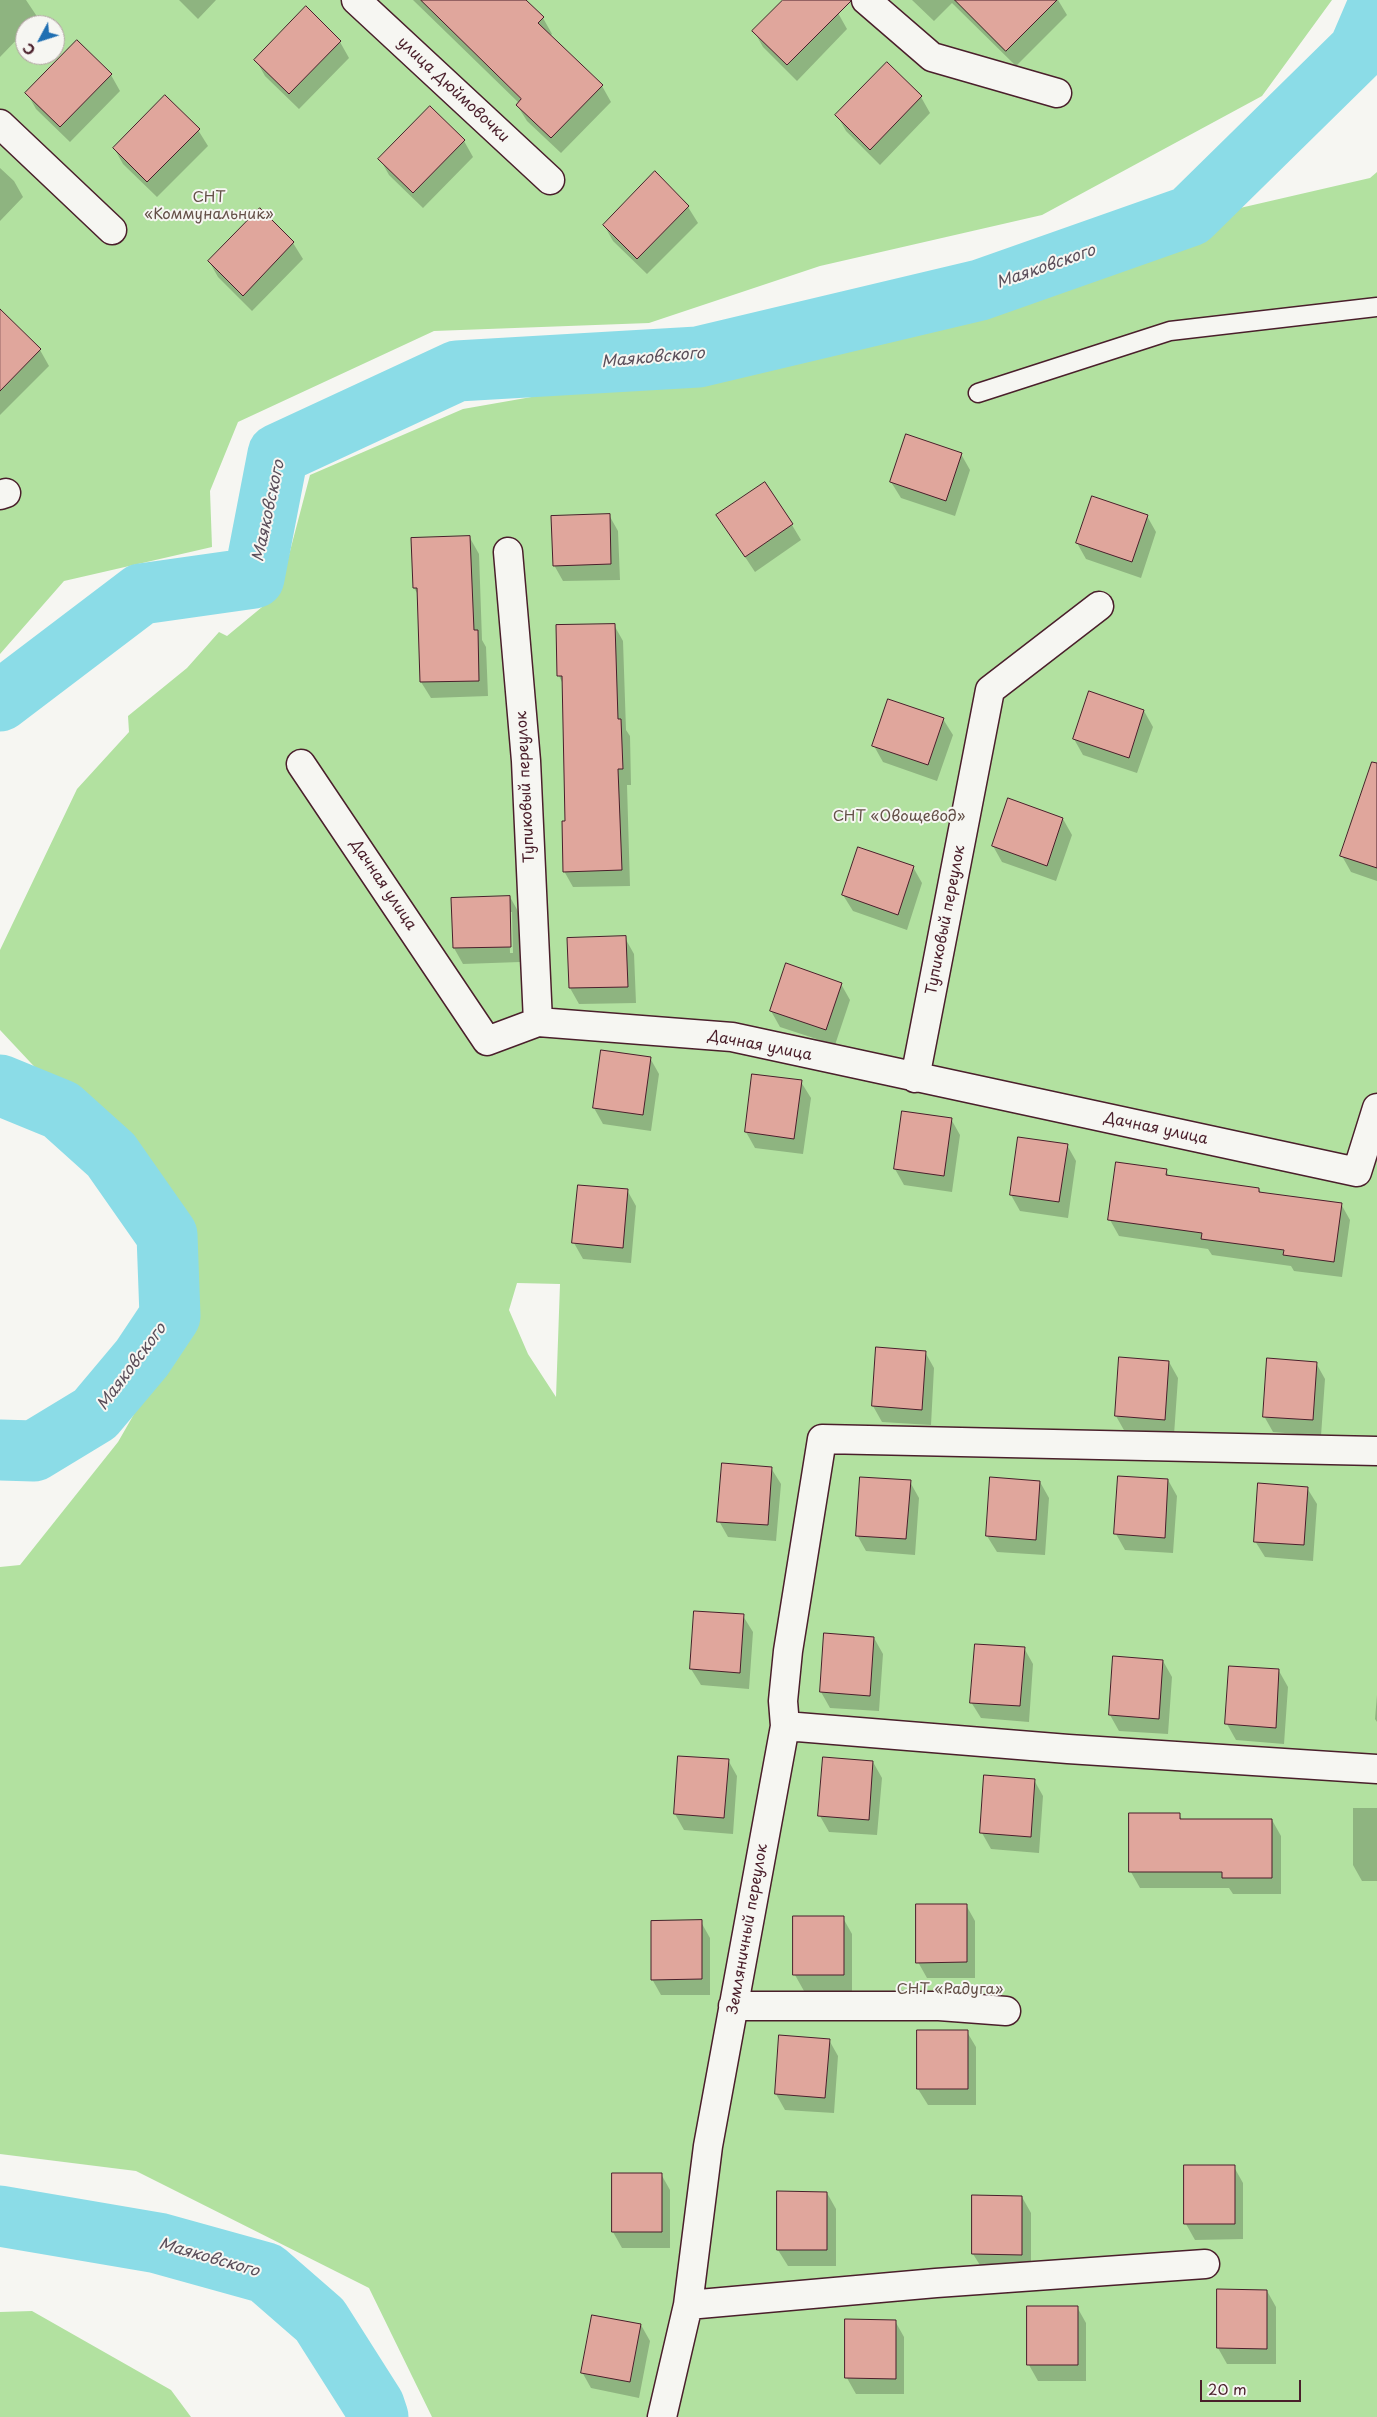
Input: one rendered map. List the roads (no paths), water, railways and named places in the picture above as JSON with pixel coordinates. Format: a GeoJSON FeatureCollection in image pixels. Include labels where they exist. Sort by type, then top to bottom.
{"type":"FeatureCollection","features":[{"type":"Feature","properties":{"kind":"street","name":"улица Дюймовочки"},"geometry":{"type":"LineString","coordinates":[[356,0],[550,180]]}},
{"type":"Feature","properties":{"kind":"street"},"geometry":{"type":"LineString","coordinates":[[866,0],[932,57],[1057,93]]}},
{"type":"Feature","properties":{"kind":"street"},"geometry":{"type":"LineString","coordinates":[[0,124],[112,230]]}},
{"type":"Feature","properties":{"kind":"street","name":"Тупиковый переулок"},"geometry":{"type":"LineString","coordinates":[[508,552],[526,761],[538,1022]]}},
{"type":"Feature","properties":{"kind":"street","name":"Тупиковый переулок"},"geometry":{"type":"LineString","coordinates":[[916,1078],[990,690],[1099,606]]}},
{"type":"Feature","properties":{"kind":"street","name":"Дачная улица"},"geometry":{"type":"LineString","coordinates":[[301,764],[487,1041],[538,1022],[732,1037],[1357,1172],[1377,1108]]}},
{"type":"Feature","properties":{"kind":"street","name":"Земляничный переулок"},"geometry":{"type":"LineString","coordinates":[[662,2417],[688,2305],[708,2146],[785,1726],[783,1701],[788,1651],[822,1439],[1377,1452]]}},
{"type":"Feature","properties":{"kind":"street"},"geometry":{"type":"LineString","coordinates":[[785,1726],[1068,1749],[1377,1769]]}},
{"type":"Feature","properties":{"kind":"street"},"geometry":{"type":"LineString","coordinates":[[733,2006],[939,2006],[1006,2010]]}},
{"type":"Feature","properties":{"kind":"street"},"geometry":{"type":"LineString","coordinates":[[688,2305],[936,2283],[1205,2264]]}},
{"type":"Feature","properties":{"kind":"lane"},"geometry":{"type":"LineString","coordinates":[[978,394],[1170,331],[1377,307]]}},
{"type":"Feature","properties":{"kind":"waterway","name":"Маяковского"},"geometry":{"type":"LineString","coordinates":[[0,701],[141,594],[254,578],[278,454],[457,371],[698,357],[980,290],[1190,216],[1359,50],[1377,8]]}},
{"type":"Feature","properties":{"kind":"waterway","name":"Маяковского"},"geometry":{"type":"LineString","coordinates":[[0,1085],[61,1110],[111,1155],[167,1235],[170,1316],[142,1358],[95,1414],[34,1451],[0,1450]]}},
{"type":"Feature","properties":{"kind":"waterway","name":"Маяковского"},"geometry":{"type":"LineString","coordinates":[[0,2216],[158,2243],[266,2273],[320,2320],[374,2405],[378,2417]]}},
{"type":"Feature","properties":{"kind":"park label","name":"СНТ «Коммунальник»"},"geometry":{"type":"Point","coordinates":[209,206]}},
{"type":"Feature","properties":{"kind":"park label","name":"СНТ «Овощевод»"},"geometry":{"type":"Point","coordinates":[899,817]}},
{"type":"Feature","properties":{"kind":"park label","name":"СНТ «Радуга»"},"geometry":{"type":"Point","coordinates":[950,1990]}}]}
